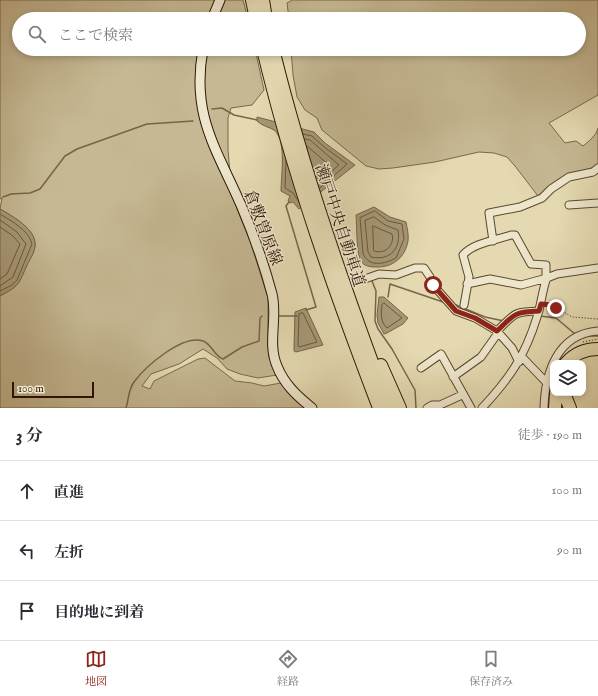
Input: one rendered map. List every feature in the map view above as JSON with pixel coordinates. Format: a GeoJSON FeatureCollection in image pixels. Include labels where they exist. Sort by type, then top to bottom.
{"type":"FeatureCollection","features":[{"type":"Feature","properties":{"kind":"highway"},"geometry":{"type":"LineString","coordinates":[[252,0],[255,12]]}},
{"type":"Feature","properties":{"kind":"highway"},"geometry":{"type":"LineString","coordinates":[[263,0],[265,12]]}},
{"type":"Feature","properties":{"kind":"highway","name":"瀬戸中央自動車道"},"geometry":{"type":"LineString","coordinates":[[265,56],[317,221],[336,292],[379,408]]}},
{"type":"Feature","properties":{"kind":"highway","name":"瀬戸中央自動車道"},"geometry":{"type":"LineString","coordinates":[[274,56],[285,115]]}},
{"type":"Feature","properties":{"kind":"highway","name":"瀬戸中央自動車道"},"geometry":{"type":"LineString","coordinates":[[317,221],[335,261],[389,408]]}},
{"type":"Feature","properties":{"kind":"highway"},"geometry":{"type":"LineString","coordinates":[[335,261],[400,408]]}},
{"type":"Feature","properties":{"kind":"highway"},"geometry":{"type":"LineString","coordinates":[[569,360],[584,350],[598,349]]}},
{"type":"Feature","properties":{"kind":"highway"},"geometry":{"type":"LineString","coordinates":[[584,360],[598,357]]}},
{"type":"Feature","properties":{"kind":"highway"},"geometry":{"type":"LineString","coordinates":[[555,408],[556,396]]}},
{"type":"Feature","properties":{"kind":"highway"},"geometry":{"type":"LineString","coordinates":[[565,396],[570,408]]}},
{"type":"Feature","properties":{"kind":"street"},"geometry":{"type":"LineString","coordinates":[[215,12],[220,0]]}},
{"type":"Feature","properties":{"kind":"street","name":"倉敷曽原線"},"geometry":{"type":"LineString","coordinates":[[202,56],[200,84],[205,123],[213,148],[243,211],[272,296],[272,346],[274,358],[285,382],[312,408]]}},
{"type":"Feature","properties":{"kind":"street"},"geometry":{"type":"LineString","coordinates":[[493,241],[488,212],[520,207],[542,198],[550,189],[569,177],[593,172],[598,168]]}},
{"type":"Feature","properties":{"kind":"street"},"geometry":{"type":"LineString","coordinates":[[569,205],[598,203]]}},
{"type":"Feature","properties":{"kind":"street"},"geometry":{"type":"LineString","coordinates":[[464,305],[469,273],[463,255],[467,250],[515,235],[529,263],[534,265],[546,265],[547,278],[539,312],[520,360],[502,387],[482,408]]}},
{"type":"Feature","properties":{"kind":"street"},"geometry":{"type":"LineString","coordinates":[[362,280],[379,274],[396,275],[415,268],[424,268],[433,285],[456,311],[475,318],[497,332],[512,348],[520,360],[546,382]]}},
{"type":"Feature","properties":{"kind":"street"},"geometry":{"type":"LineString","coordinates":[[467,284],[490,279],[521,284],[547,278],[556,274],[598,268]]}},
{"type":"Feature","properties":{"kind":"street"},"geometry":{"type":"LineString","coordinates":[[453,377],[480,357],[497,332],[513,315],[520,312],[539,312]]}},
{"type":"Feature","properties":{"kind":"street"},"geometry":{"type":"LineString","coordinates":[[544,408],[546,382],[549,370],[562,349],[581,334],[598,331]]}},
{"type":"Feature","properties":{"kind":"street"},"geometry":{"type":"LineString","coordinates":[[421,368],[441,354],[462,394],[466,396],[471,408]]}},
{"type":"Feature","properties":{"kind":"street"},"geometry":{"type":"LineString","coordinates":[[427,408],[432,405],[440,405],[462,394]]}},
{"type":"Feature","properties":{"kind":"path"},"geometry":{"type":"LineString","coordinates":[[539,312],[552,305],[572,317],[598,319]]}},
{"type":"Feature","properties":{"kind":"shaded area"},"geometry":{"type":"Polygon","coordinates":[[[0,0],[243,0],[246,12],[12,12],[12,56],[257,56],[264,90],[252,105],[231,108],[228,118],[228,150],[232,196],[251,244],[268,298],[269,357],[277,375],[258,378],[240,374],[227,369],[217,358],[203,349],[179,364],[151,374],[142,386],[150,389],[154,381],[198,359],[205,358],[235,381],[264,386],[281,383],[307,408],[0,408],[0,296],[18,284],[33,253],[35,245],[32,234],[28,228],[17,219],[0,209],[2,198],[0,199],[0,0]]]}},
{"type":"Feature","properties":{"kind":"shaded area"},"geometry":{"type":"Polygon","coordinates":[[[292,0],[598,0],[598,95],[549,123],[565,143],[576,141],[583,146],[594,136],[598,128],[598,164],[589,169],[562,177],[538,196],[507,157],[494,153],[479,152],[435,162],[393,168],[379,169],[366,166],[322,130],[317,118],[305,110],[297,97],[293,75],[292,56],[586,56],[586,12],[288,12],[287,3],[292,0]]]}},
{"type":"Feature","properties":{"kind":"water"},"geometry":{"type":"Polygon","coordinates":[[[257,117],[314,132],[325,143],[355,165],[299,209],[293,202],[290,203],[288,201],[290,196],[281,191],[282,150],[278,135],[274,130],[259,123],[257,121],[257,117]]]}},
{"type":"Feature","properties":{"kind":"water"},"geometry":{"type":"Polygon","coordinates":[[[374,207],[390,217],[406,222],[408,241],[404,252],[397,261],[387,266],[367,266],[359,257],[357,246],[356,215],[374,207]]]}},
{"type":"Feature","properties":{"kind":"water"},"geometry":{"type":"Polygon","coordinates":[[[0,209],[17,219],[28,228],[32,234],[35,245],[32,255],[18,284],[0,296],[0,209]]]}},
{"type":"Feature","properties":{"kind":"water"},"geometry":{"type":"Polygon","coordinates":[[[379,297],[384,297],[408,318],[403,324],[384,334],[378,323],[377,315],[379,297]]]}},
{"type":"Feature","properties":{"kind":"water"},"geometry":{"type":"Polygon","coordinates":[[[306,308],[323,345],[296,352],[294,351],[295,312],[306,308]]]}},
{"type":"Feature","properties":{"kind":"waterway"},"geometry":{"type":"LineString","coordinates":[[212,109],[222,108],[234,115],[257,120]]}},
{"type":"Feature","properties":{"kind":"waterway"},"geometry":{"type":"LineString","coordinates":[[3,197],[11,194],[30,193],[40,189],[65,156],[77,149],[147,124],[193,121]]}},
{"type":"Feature","properties":{"kind":"waterway"},"geometry":{"type":"LineString","coordinates":[[289,202],[286,206],[316,307],[306,310]]}},
{"type":"Feature","properties":{"kind":"waterway"},"geometry":{"type":"LineString","coordinates":[[372,281],[376,291],[375,321],[378,329],[392,349],[415,390],[416,408]]}},
{"type":"Feature","properties":{"kind":"waterway"},"geometry":{"type":"LineString","coordinates":[[388,297],[390,284],[443,302]]}},
{"type":"Feature","properties":{"kind":"waterway"},"geometry":{"type":"LineString","coordinates":[[456,305],[485,317],[504,321]]}},
{"type":"Feature","properties":{"kind":"waterway"},"geometry":{"type":"LineString","coordinates":[[126,408],[134,382],[146,368],[165,353],[185,342],[194,340],[203,341],[223,359],[242,347],[259,341],[260,318],[262,316]]}},
{"type":"Feature","properties":{"kind":"waterway"},"geometry":{"type":"LineString","coordinates":[[278,316],[297,316]]}},
{"type":"Feature","properties":{"kind":"waterway"},"geometry":{"type":"LineString","coordinates":[[540,316],[556,318],[575,334]]}},
{"type":"Feature","properties":{"kind":"waterway"},"geometry":{"type":"LineString","coordinates":[[587,336],[598,336]]}},
{"type":"Feature","properties":{"kind":"route"},"geometry":{"type":"LineString","coordinates":[[433,285],[456,311],[475,318],[497,331],[513,314],[539,311],[541,304],[552,305],[556,308]]}}]}
